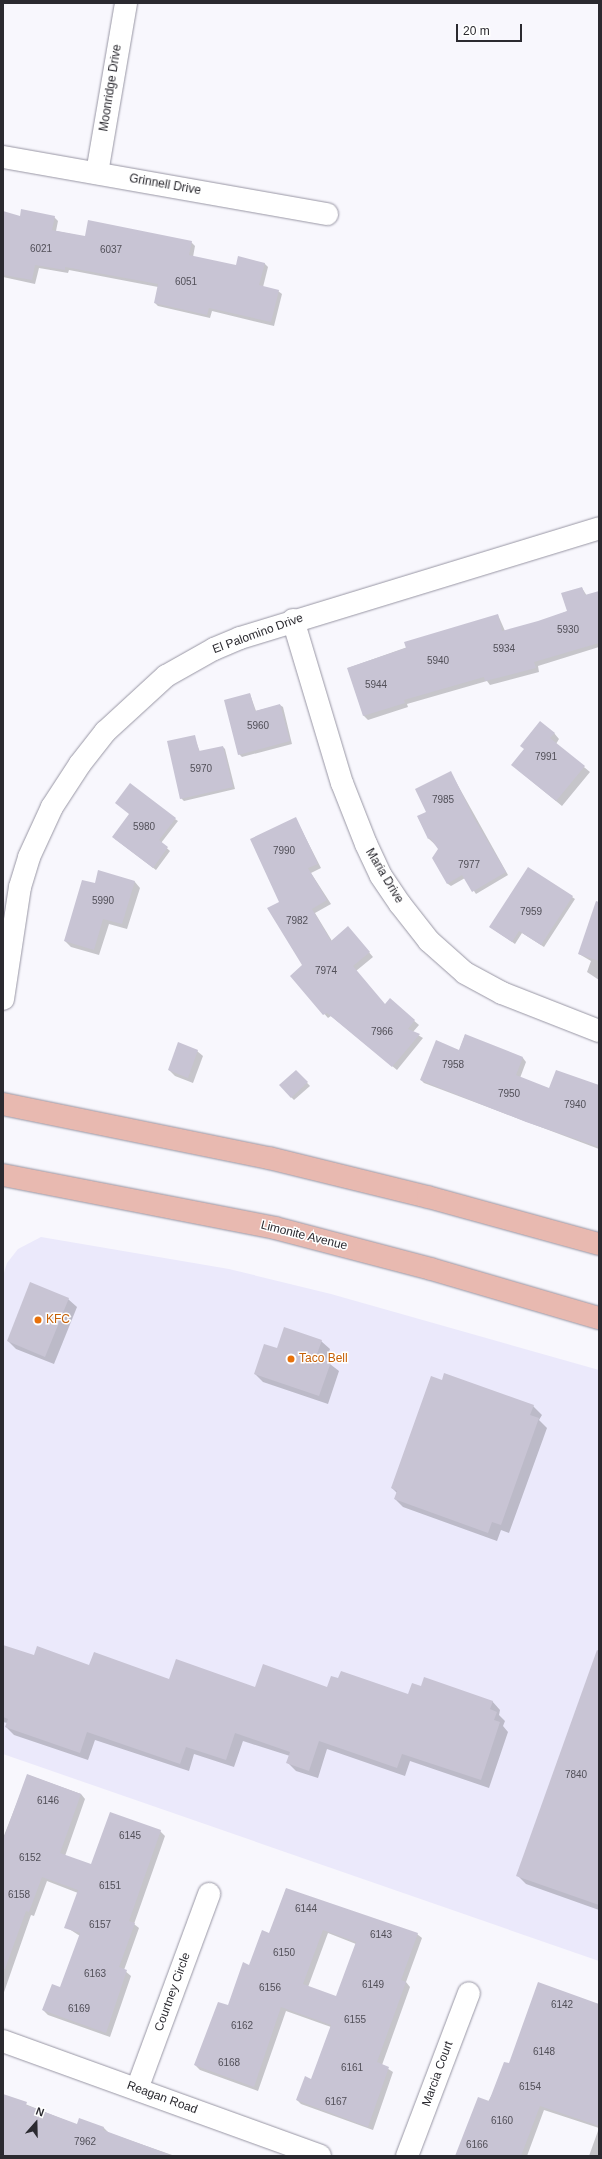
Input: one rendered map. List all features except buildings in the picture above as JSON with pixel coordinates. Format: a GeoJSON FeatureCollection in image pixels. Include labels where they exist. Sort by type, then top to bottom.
{"type":"FeatureCollection","features":[{"type":"Feature","properties":{"kind":"main road"},"geometry":{"type":"LineString","coordinates":[[3,1104],[269,1158],[428,1197],[599,1244]]}},
{"type":"Feature","properties":{"kind":"main road","name":"Limonite Avenue"},"geometry":{"type":"LineString","coordinates":[[3,1175],[274,1228],[431,1268],[599,1318]]}},
{"type":"Feature","properties":{"kind":"street","name":"Moonridge Drive"},"geometry":{"type":"LineString","coordinates":[[97,173],[126,3]]}},
{"type":"Feature","properties":{"kind":"street","name":"Grinnell Drive"},"geometry":{"type":"LineString","coordinates":[[3,157],[327,214]]}},
{"type":"Feature","properties":{"kind":"street","name":"El Palomino Drive"},"geometry":{"type":"LineString","coordinates":[[3,1000],[20,887],[29,857],[52,807],[80,764],[125,711],[166,676],[214,649],[293,620],[599,528]]}},
{"type":"Feature","properties":{"kind":"street","name":"Maria Drive"},"geometry":{"type":"LineString","coordinates":[[293,620],[342,784],[366,844],[381,876],[400,904],[429,941],[465,973],[508,996],[599,1031]]}},
{"type":"Feature","properties":{"kind":"street","name":"Courtney Circle"},"geometry":{"type":"LineString","coordinates":[[137,2089],[209,1894]]}},
{"type":"Feature","properties":{"kind":"street","name":"Marcia Court"},"geometry":{"type":"LineString","coordinates":[[407,2156],[468,1993]]}},
{"type":"Feature","properties":{"kind":"street","name":"Reagan Road"},"geometry":{"type":"LineString","coordinates":[[3,2041],[320,2156]]}},
{"type":"Feature","properties":{"kind":"shaded area"},"geometry":{"type":"Polygon","coordinates":[[[41,1237],[229,1269],[331,1294],[599,1370],[599,1961],[3,1754],[3,1276],[7,1263],[18,1249],[41,1237]]]}},
{"type":"Feature","properties":{"kind":"place","name":"KFC"},"geometry":{"type":"Point","coordinates":[38,1320]}},
{"type":"Feature","properties":{"kind":"place","name":"Taco Bell"},"geometry":{"type":"Point","coordinates":[291,1359]}}]}
